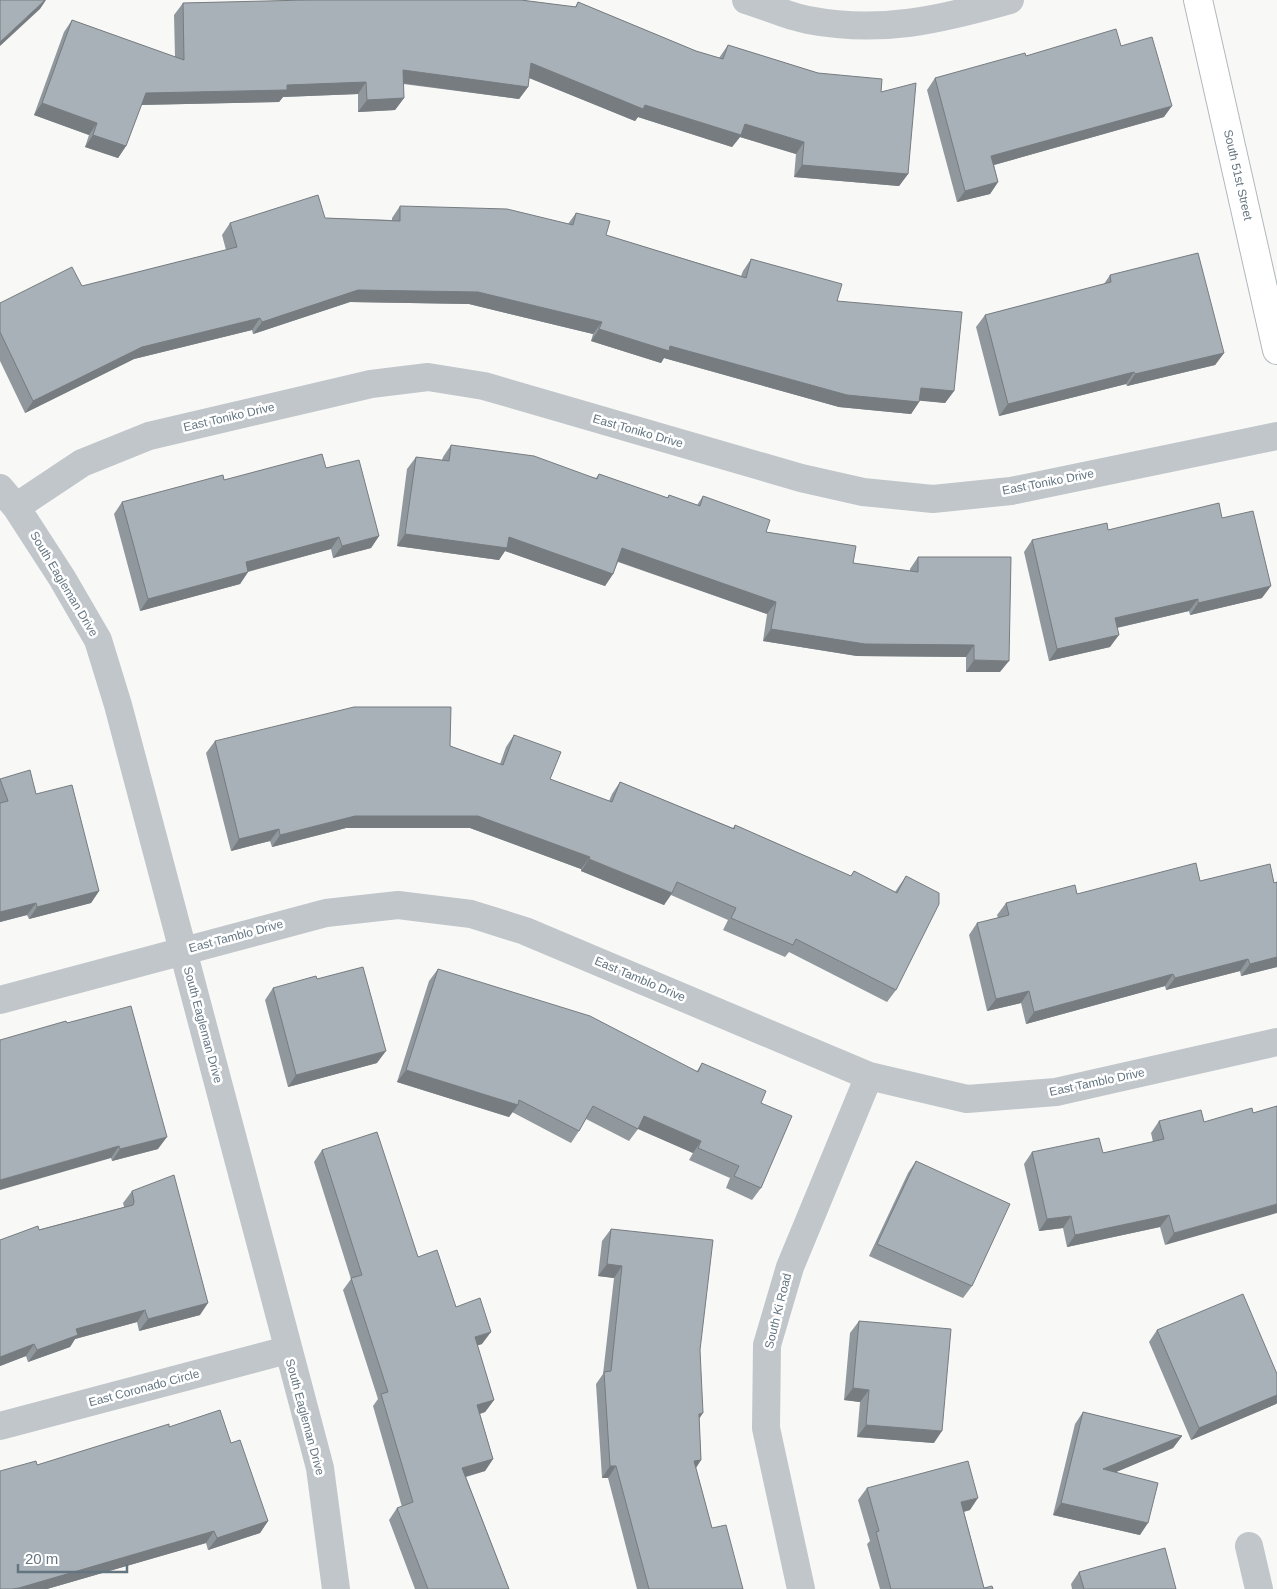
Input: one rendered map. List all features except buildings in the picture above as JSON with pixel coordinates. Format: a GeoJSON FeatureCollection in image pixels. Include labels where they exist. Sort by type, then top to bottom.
{"type":"FeatureCollection","features":[{"type":"Feature","properties":{"kind":"street"},"geometry":{"type":"LineString","coordinates":[[746,0],[807,19],[867,27],[941,19],[1010,0]]}},
{"type":"Feature","properties":{"kind":"street","name":"South 51st Street"},"geometry":{"type":"LineString","coordinates":[[1198,0],[1277,350]]}},
{"type":"Feature","properties":{"kind":"street","name":"East Toniko Drive"},"geometry":{"type":"LineString","coordinates":[[8,498],[82,463],[149,436],[371,384],[428,377],[484,386],[801,478],[864,492],[933,499],[1012,491],[1277,436]]}},
{"type":"Feature","properties":{"kind":"street","name":"South Eagleman Drive"},"geometry":{"type":"LineString","coordinates":[[8,498],[62,578],[98,640],[118,705],[287,1350],[320,1468],[336,1589]]}},
{"type":"Feature","properties":{"kind":"street","name":"East Tamblo Drive"},"geometry":{"type":"LineString","coordinates":[[0,1000],[326,913],[398,905],[471,914],[525,931],[869,1076],[967,1099],[1056,1092],[1277,1042]]}},
{"type":"Feature","properties":{"kind":"street","name":"South Ki Road"},"geometry":{"type":"LineString","coordinates":[[801,1589],[766,1428],[767,1345],[790,1267],[869,1076]]}},
{"type":"Feature","properties":{"kind":"street","name":"East Coronado Circle"},"geometry":{"type":"LineString","coordinates":[[0,1426],[287,1350]]}},
{"type":"Feature","properties":{"kind":"street"},"geometry":{"type":"LineString","coordinates":[[1249,1546],[1259,1589]]}}]}
